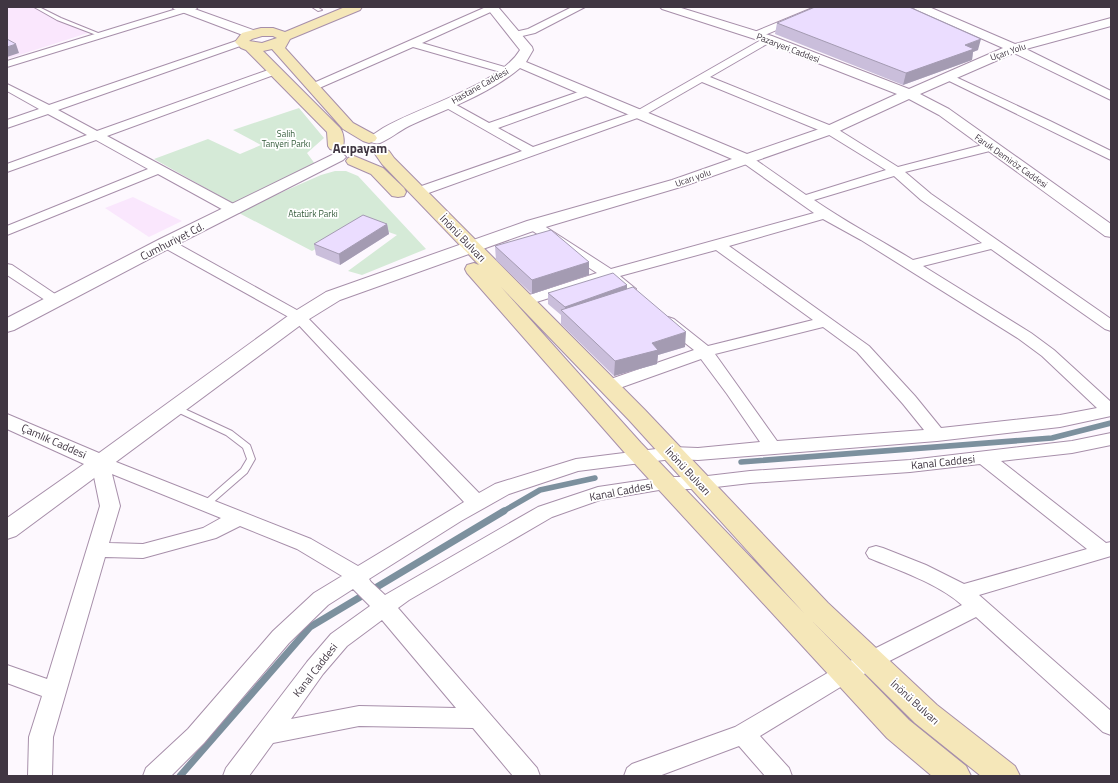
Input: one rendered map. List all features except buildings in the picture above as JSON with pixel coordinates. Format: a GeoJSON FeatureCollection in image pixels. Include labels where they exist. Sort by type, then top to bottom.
{"type":"FeatureCollection","features":[{"type":"Feature","properties":{"kind":"main road"},"geometry":{"type":"LineString","coordinates":[[251,38],[265,47],[356,7]]}},
{"type":"Feature","properties":{"kind":"main road"},"geometry":{"type":"LineString","coordinates":[[251,38],[320,8]]}},
{"type":"Feature","properties":{"kind":"main road"},"geometry":{"type":"LineString","coordinates":[[251,38],[276,33],[282,40]]}},
{"type":"Feature","properties":{"kind":"main road"},"geometry":{"type":"LineString","coordinates":[[251,38],[275,71],[335,131],[343,155]]}},
{"type":"Feature","properties":{"kind":"main road","name":"İnönü Bulvarı"},"geometry":{"type":"LineString","coordinates":[[282,40],[278,48],[348,126],[376,143],[388,161],[418,192],[465,250],[641,457],[844,674],[898,728],[955,776]]}},
{"type":"Feature","properties":{"kind":"main road"},"geometry":{"type":"LineString","coordinates":[[354,138],[376,143],[371,159],[343,155],[354,138]]}},
{"type":"Feature","properties":{"kind":"main road","name":"İnönü Bulvarı"},"geometry":{"type":"LineString","coordinates":[[343,155],[377,172],[525,302],[672,453],[818,610],[926,714],[1004,776]]}},
{"type":"Feature","properties":{"kind":"street"},"geometry":{"type":"LineString","coordinates":[[313,86],[492,7]]}},
{"type":"Feature","properties":{"kind":"street","name":"Hastane Caddesi"},"geometry":{"type":"LineString","coordinates":[[376,143],[401,125],[480,88],[513,67],[525,56],[527,50],[492,7]]}},
{"type":"Feature","properties":{"kind":"street"},"geometry":{"type":"LineString","coordinates":[[514,35],[532,31],[580,7]]}},
{"type":"Feature","properties":{"kind":"street"},"geometry":{"type":"LineString","coordinates":[[418,192],[640,114],[702,78],[762,37],[821,7]]}},
{"type":"Feature","properties":{"kind":"street"},"geometry":{"type":"LineString","coordinates":[[919,7],[1014,48],[1111,96]]}},
{"type":"Feature","properties":{"kind":"street"},"geometry":{"type":"LineString","coordinates":[[7,64],[101,36],[185,8],[251,38]]}},
{"type":"Feature","properties":{"kind":"street","name":"Pazaryeri Caddesi"},"geometry":{"type":"LineString","coordinates":[[673,8],[762,37],[908,94]]}},
{"type":"Feature","properties":{"kind":"street","name":"Uçarı Yolu"},"geometry":{"type":"LineString","coordinates":[[908,94],[1014,48],[1111,22]]}},
{"type":"Feature","properties":{"kind":"street"},"geometry":{"type":"LineString","coordinates":[[7,124],[251,38]]}},
{"type":"Feature","properties":{"kind":"street"},"geometry":{"type":"LineString","coordinates":[[412,43],[513,67],[588,92],[746,159],[836,222],[866,237],[1025,336],[1048,353],[1111,411]]}},
{"type":"Feature","properties":{"kind":"street"},"geometry":{"type":"LineString","coordinates":[[7,168],[275,71]]}},
{"type":"Feature","properties":{"kind":"street"},"geometry":{"type":"LineString","coordinates":[[947,76],[1040,120],[1111,156]]}},
{"type":"Feature","properties":{"kind":"street"},"geometry":{"type":"LineString","coordinates":[[702,78],[830,130],[896,171],[926,197],[1111,326]]}},
{"type":"Feature","properties":{"kind":"street"},"geometry":{"type":"LineString","coordinates":[[7,87],[234,210]]}},
{"type":"Feature","properties":{"kind":"street"},"geometry":{"type":"LineString","coordinates":[[488,127],[588,92]]}},
{"type":"Feature","properties":{"kind":"street","name":"Ucarı yolu"},"geometry":{"type":"LineString","coordinates":[[7,530],[299,317],[333,296],[534,225],[678,183],[830,130],[908,94]]}},
{"type":"Feature","properties":{"kind":"street","name":"Faruk Demiröz Caddesi"},"geometry":{"type":"LineString","coordinates":[[908,94],[944,112],[990,147],[1111,232]]}},
{"type":"Feature","properties":{"kind":"street"},"geometry":{"type":"LineString","coordinates":[[447,104],[532,152]]}},
{"type":"Feature","properties":{"kind":"street"},"geometry":{"type":"LineString","coordinates":[[805,199],[896,171],[990,147]]}},
{"type":"Feature","properties":{"kind":"street","name":"Cumhuriyet Cd."},"geometry":{"type":"LineString","coordinates":[[7,326],[166,243],[343,155]]}},
{"type":"Feature","properties":{"kind":"street"},"geometry":{"type":"LineString","coordinates":[[7,231],[159,169]]}},
{"type":"Feature","properties":{"kind":"street"},"geometry":{"type":"LineString","coordinates":[[525,302],[608,274],[718,245],[825,214]]}},
{"type":"Feature","properties":{"kind":"street"},"geometry":{"type":"LineString","coordinates":[[534,225],[608,274],[638,297]]}},
{"type":"Feature","properties":{"kind":"street"},"geometry":{"type":"LineString","coordinates":[[166,243],[299,317],[477,503]]}},
{"type":"Feature","properties":{"kind":"street"},"geometry":{"type":"LineString","coordinates":[[911,265],[994,244]]}},
{"type":"Feature","properties":{"kind":"street"},"geometry":{"type":"LineString","coordinates":[[718,245],[863,349],[909,400],[937,435]]}},
{"type":"Feature","properties":{"kind":"street"},"geometry":{"type":"LineString","coordinates":[[7,268],[56,301]]}},
{"type":"Feature","properties":{"kind":"street"},"geometry":{"type":"LineString","coordinates":[[656,311],[705,352],[772,447]]}},
{"type":"Feature","properties":{"kind":"street"},"geometry":{"type":"LineString","coordinates":[[608,386],[705,352],[825,322]]}},
{"type":"Feature","properties":{"kind":"street"},"geometry":{"type":"LineString","coordinates":[[155,776],[196,736],[281,637],[320,599],[360,581],[502,488],[576,465],[672,453],[698,454],[937,435],[1060,420],[1111,411]]}},
{"type":"Feature","properties":{"kind":"street","name":"Çamlık Caddesi"},"geometry":{"type":"LineString","coordinates":[[7,421],[100,462]]}},
{"type":"Feature","properties":{"kind":"street","name":"Kanal Caddesi"},"geometry":{"type":"LineString","coordinates":[[235,776],[315,668],[339,640],[402,594],[545,512],[598,494],[665,483],[699,483],[750,477],[910,466],[1072,447],[1111,439]]}},
{"type":"Feature","properties":{"kind":"street"},"geometry":{"type":"LineString","coordinates":[[985,458],[1107,550]]}},
{"type":"Feature","properties":{"kind":"street"},"geometry":{"type":"LineString","coordinates":[[100,462],[304,544],[360,581],[384,607],[528,776]]}},
{"type":"Feature","properties":{"kind":"street"},"geometry":{"type":"LineString","coordinates":[[40,776],[41,737],[110,506],[100,462]]}},
{"type":"Feature","properties":{"kind":"street"},"geometry":{"type":"LineString","coordinates":[[97,550],[143,551],[209,533],[239,518]]}},
{"type":"Feature","properties":{"kind":"street"},"geometry":{"type":"LineString","coordinates":[[962,592],[1107,550]]}},
{"type":"Feature","properties":{"kind":"street"},"geometry":{"type":"LineString","coordinates":[[876,553],[919,570],[962,592],[1111,725]]}},
{"type":"Feature","properties":{"kind":"street"},"geometry":{"type":"LineString","coordinates":[[636,776],[641,772],[744,734],[844,674],[979,606]]}},
{"type":"Feature","properties":{"kind":"street"},"geometry":{"type":"LineString","coordinates":[[7,674],[54,692]]}},
{"type":"Feature","properties":{"kind":"street"},"geometry":{"type":"LineString","coordinates":[[265,735],[308,725],[359,716],[479,718]]}},
{"type":"Feature","properties":{"kind":"street"},"geometry":{"type":"LineString","coordinates":[[744,734],[780,776]]}},
{"type":"Feature","properties":{"kind":"lane"},"geometry":{"type":"LineString","coordinates":[[36,7],[59,19],[101,36]]}},
{"type":"Feature","properties":{"kind":"lane"},"geometry":{"type":"LineString","coordinates":[[176,408],[229,433],[247,448],[251,459],[244,471],[206,504]]}},
{"type":"Feature","properties":{"kind":"shaded area"},"geometry":{"type":"Polygon","coordinates":[[[7,7],[38,7],[94,31],[7,59],[7,7]]]}},
{"type":"Feature","properties":{"kind":"shaded area"},"geometry":{"type":"Polygon","coordinates":[[[133,197],[182,221],[149,237],[105,208],[133,197]]]}},
{"type":"Feature","properties":{"kind":"green space","name":"Salih Tanyeri Parkı"},"geometry":{"type":"Polygon","coordinates":[[[299,108],[324,138],[307,153],[315,164],[234,204],[154,159],[208,139],[240,154],[261,145],[233,130],[299,108]]]}},
{"type":"Feature","properties":{"kind":"green space","name":"Atatürk Parki"},"geometry":{"type":"Polygon","coordinates":[[[335,171],[346,171],[358,176],[426,249],[362,275],[348,271],[397,235],[363,223],[312,251],[237,212],[321,175],[335,171]]]}},
{"type":"Feature","properties":{"kind":"waterway"},"geometry":{"type":"LineString","coordinates":[[741,462],[1052,438],[1111,423]]}},
{"type":"Feature","properties":{"kind":"waterway"},"geometry":{"type":"LineString","coordinates":[[502,512],[540,490],[595,478]]}},
{"type":"Feature","properties":{"kind":"waterway"},"geometry":{"type":"LineString","coordinates":[[180,776],[310,627],[504,511]]}},
{"type":"Feature","properties":{"kind":"district","name":"Acıpayam"},"geometry":{"type":"Point","coordinates":[360,148]}}]}
